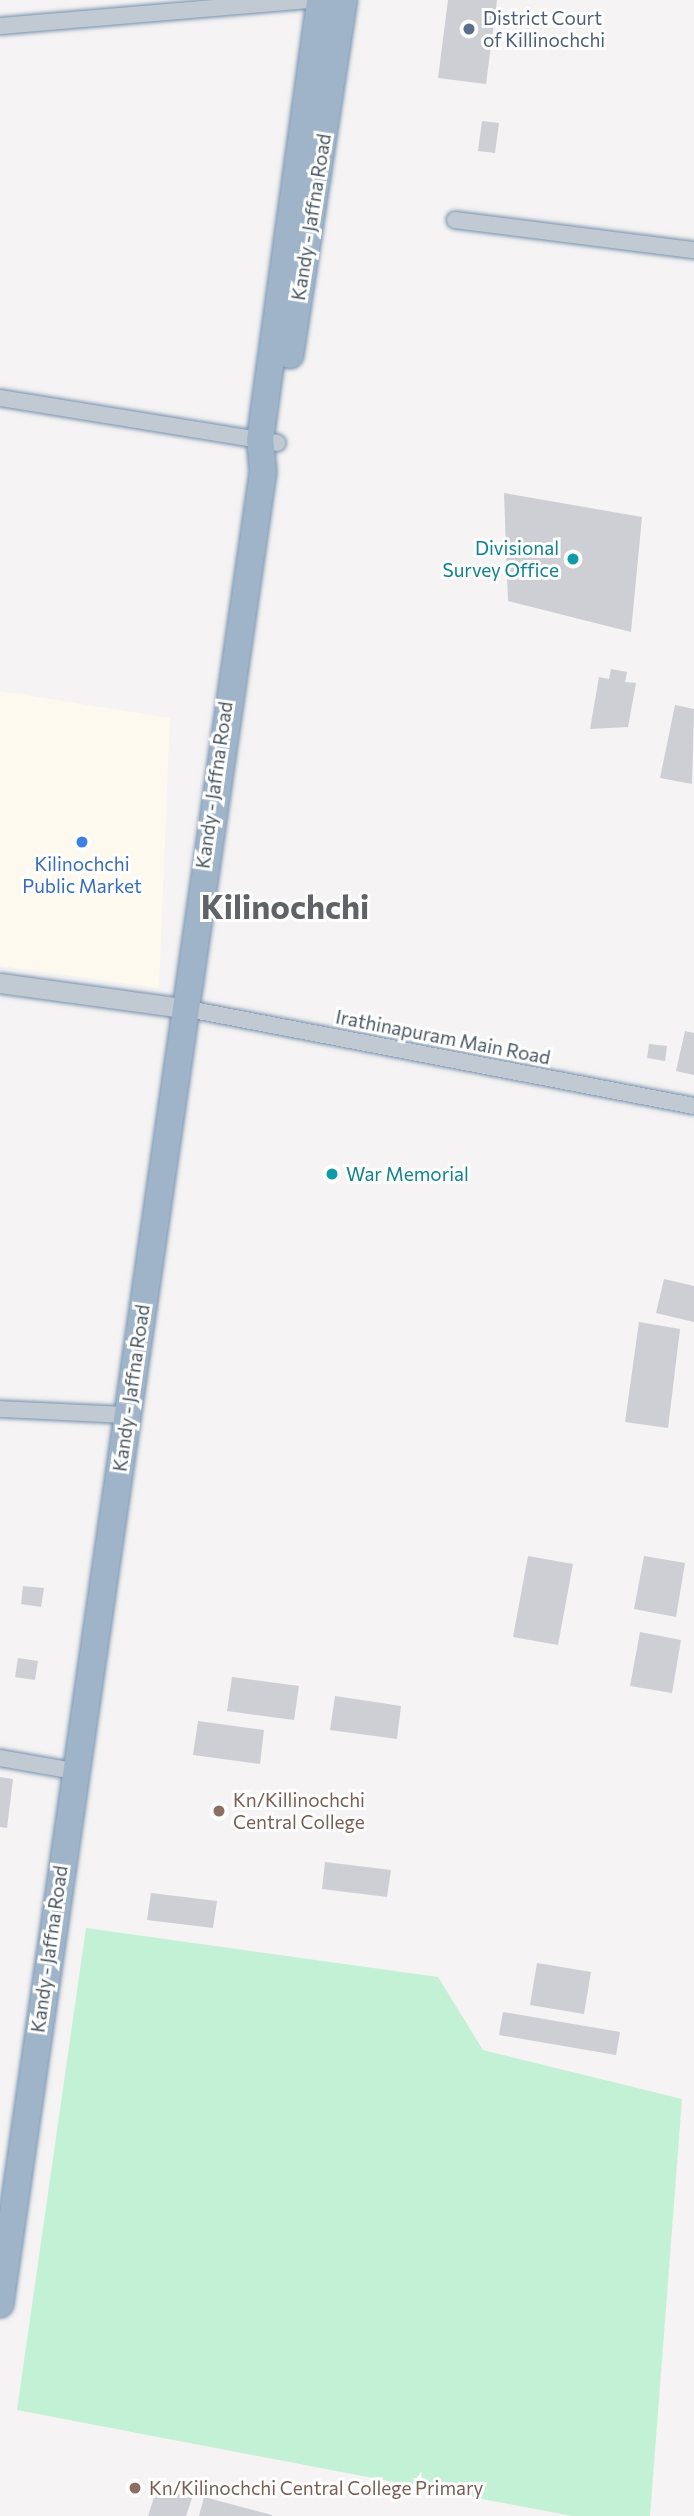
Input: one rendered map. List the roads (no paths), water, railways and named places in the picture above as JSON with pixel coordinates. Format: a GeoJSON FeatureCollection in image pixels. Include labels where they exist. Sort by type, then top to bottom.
{"type":"FeatureCollection","features":[{"type":"Feature","properties":{"kind":"highway","name":"Kandy - Jaffna Road"},"geometry":{"type":"LineString","coordinates":[[269,442],[320,0]]}},
{"type":"Feature","properties":{"kind":"highway","name":"Kandy - Jaffna Road"},"geometry":{"type":"LineString","coordinates":[[0,2304],[74,1771],[128,1415],[183,1009],[262,472],[344,0]]}},
{"type":"Feature","properties":{"kind":"street"},"geometry":{"type":"LineString","coordinates":[[0,26],[310,0]]}},
{"type":"Feature","properties":{"kind":"street"},"geometry":{"type":"LineString","coordinates":[[455,220],[694,250]]}},
{"type":"Feature","properties":{"kind":"street"},"geometry":{"type":"LineString","coordinates":[[0,398],[269,442]]}},
{"type":"Feature","properties":{"kind":"street"},"geometry":{"type":"LineString","coordinates":[[0,983],[183,1009]]}},
{"type":"Feature","properties":{"kind":"street","name":"Irathinapuram Main Road"},"geometry":{"type":"LineString","coordinates":[[183,1009],[694,1106]]}},
{"type":"Feature","properties":{"kind":"street"},"geometry":{"type":"LineString","coordinates":[[0,1409],[128,1415]]}},
{"type":"Feature","properties":{"kind":"street"},"geometry":{"type":"LineString","coordinates":[[0,1758],[74,1771]]}},
{"type":"Feature","properties":{"kind":"place","name":"District Court of Killinochchi"},"geometry":{"type":"Point","coordinates":[469,29]}},
{"type":"Feature","properties":{"kind":"place","name":"Divisional Survey Office"},"geometry":{"type":"Point","coordinates":[573,559]}},
{"type":"Feature","properties":{"kind":"place","name":"Kilinochchi Public Market"},"geometry":{"type":"Point","coordinates":[82,842]}},
{"type":"Feature","properties":{"kind":"place","name":"War Memorial"},"geometry":{"type":"Point","coordinates":[332,1174]}},
{"type":"Feature","properties":{"kind":"place","name":"Kn/Killinochchi Central College"},"geometry":{"type":"Point","coordinates":[219,1811]}},
{"type":"Feature","properties":{"kind":"place","name":"Kn/Kilinochchi Central College Primary"},"geometry":{"type":"Point","coordinates":[135,2488]}},
{"type":"Feature","properties":{"kind":"district","name":"Kilinochchi"},"geometry":{"type":"Point","coordinates":[285,906]}}]}
